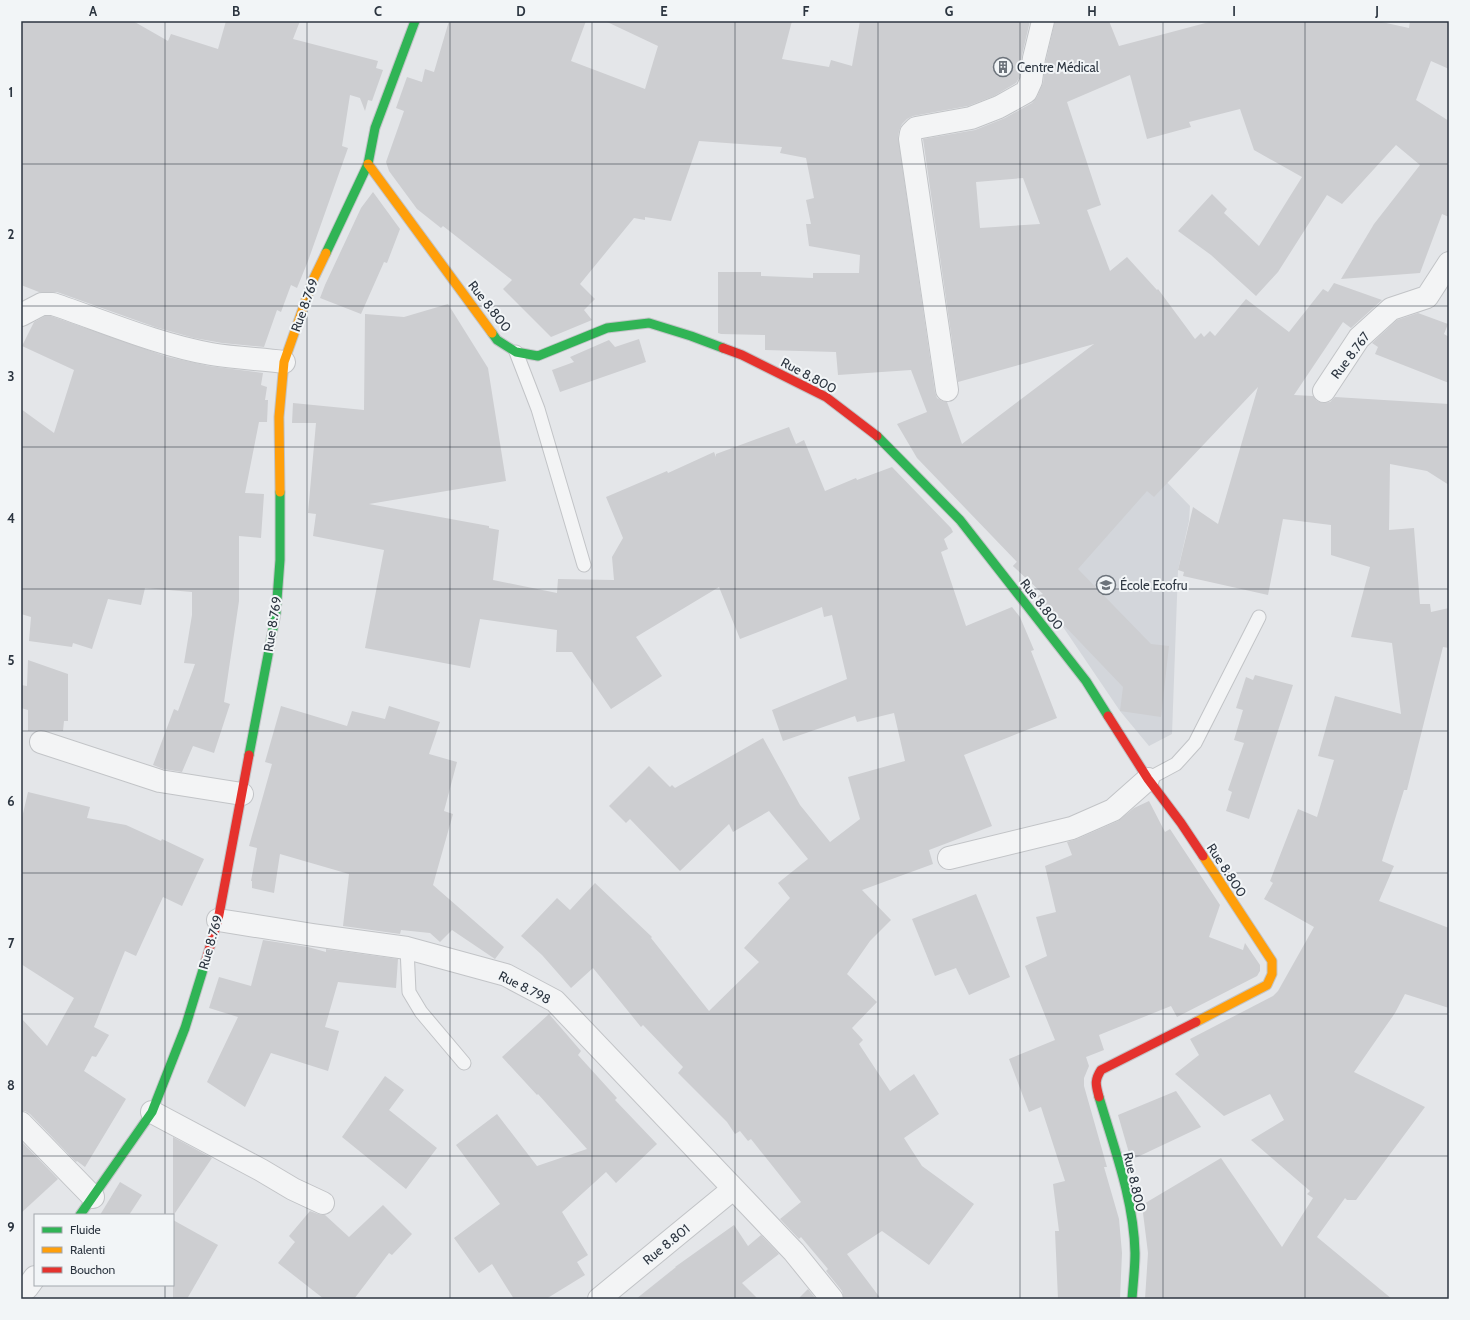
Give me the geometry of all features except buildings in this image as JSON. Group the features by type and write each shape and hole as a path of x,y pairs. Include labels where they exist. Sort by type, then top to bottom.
{"street":[{"name":"Rue 8.769","path":"81,1214 152,1112 185,1028 218,920 276,612 280,560 279,417 284,362 313,280 368,164 375,128 415,21"},
{"path":"947,390 910,139 916,128 971,118 999,107 1026,92 1031,81 1042,21"},
{"name":"Rue 8.800","path":"368,164 497,340 516,352 538,356 607,328 649,323 691,336 742,355 826,397 882,439 960,520 1086,681 1148,779 1181,823 1272,961 1272,974 1267,985 1101,1070 1096,1078 1096,1086 1130,1214 1135,1253 1132,1299"},
{"name":"Rue 8.767","path":"1324,391 1359,338 1391,309 1427,297 1449,263"},
{"path":"21,315 42,304 53,304 176,346 211,354 284,362"},
{"path":"41,742 160,781 242,794"},
{"path":"949,858 1072,828 1113,810 1148,779"},
{"name":"Rue 8.798","path":"218,920 407,948 506,974 555,1001 794,1252 832,1299"},
{"path":"152,1112 323,1204"},
{"path":"21,1123 93,1197"},
{"name":"Rue 8.801","path":"599,1299 733,1189"}],"lane":[{"path":"516,352 538,409 584,565"},
{"path":"1148,779 1176,764 1195,743 1259,617"},
{"path":"407,948 409,992 421,1012 464,1063"}],"shaded area":[{"name":"École Ecofru","path":"1125,443 1161,476 1190,506 1189,521 1178,570 1172,734 1149,746 1120,711 1059,621 1050,600 1013,566"}],"traffic: fast":[{"path":"326,253 368,164 375,128 415,21"},
{"path":"492,333 497,340 516,352 538,356 607,328 649,323 723,348"},
{"path":"877,436 960,520 1086,681 1108,716"},
{"path":"249,755 276,613 280,560 280,492"},
{"path":"81,1214 152,1112 185,1028 206,960"},
{"path":"1099,1097 1117,1155 1131,1213 1135,1253 1132,1299"}],"traffic: slow":[{"path":"368,164 492,333"},
{"path":"280,492 279,417 284,362 313,280 326,253"},
{"path":"1196,1022 1267,985 1272,974 1272,961 1203,856"}],"traffic: jam":[{"path":"723,348 742,355 826,397 877,436"},
{"path":"1108,716 1148,779 1181,823 1203,856"},
{"path":"206,960 218,920 249,755"},
{"path":"1099,1097 1096,1083 1097,1077 1101,1070 1196,1022"}],"place":[{"name":"Centre Médical","path":"1003,67"},
{"name":"École Ecofru","path":"1106,585"}]}
